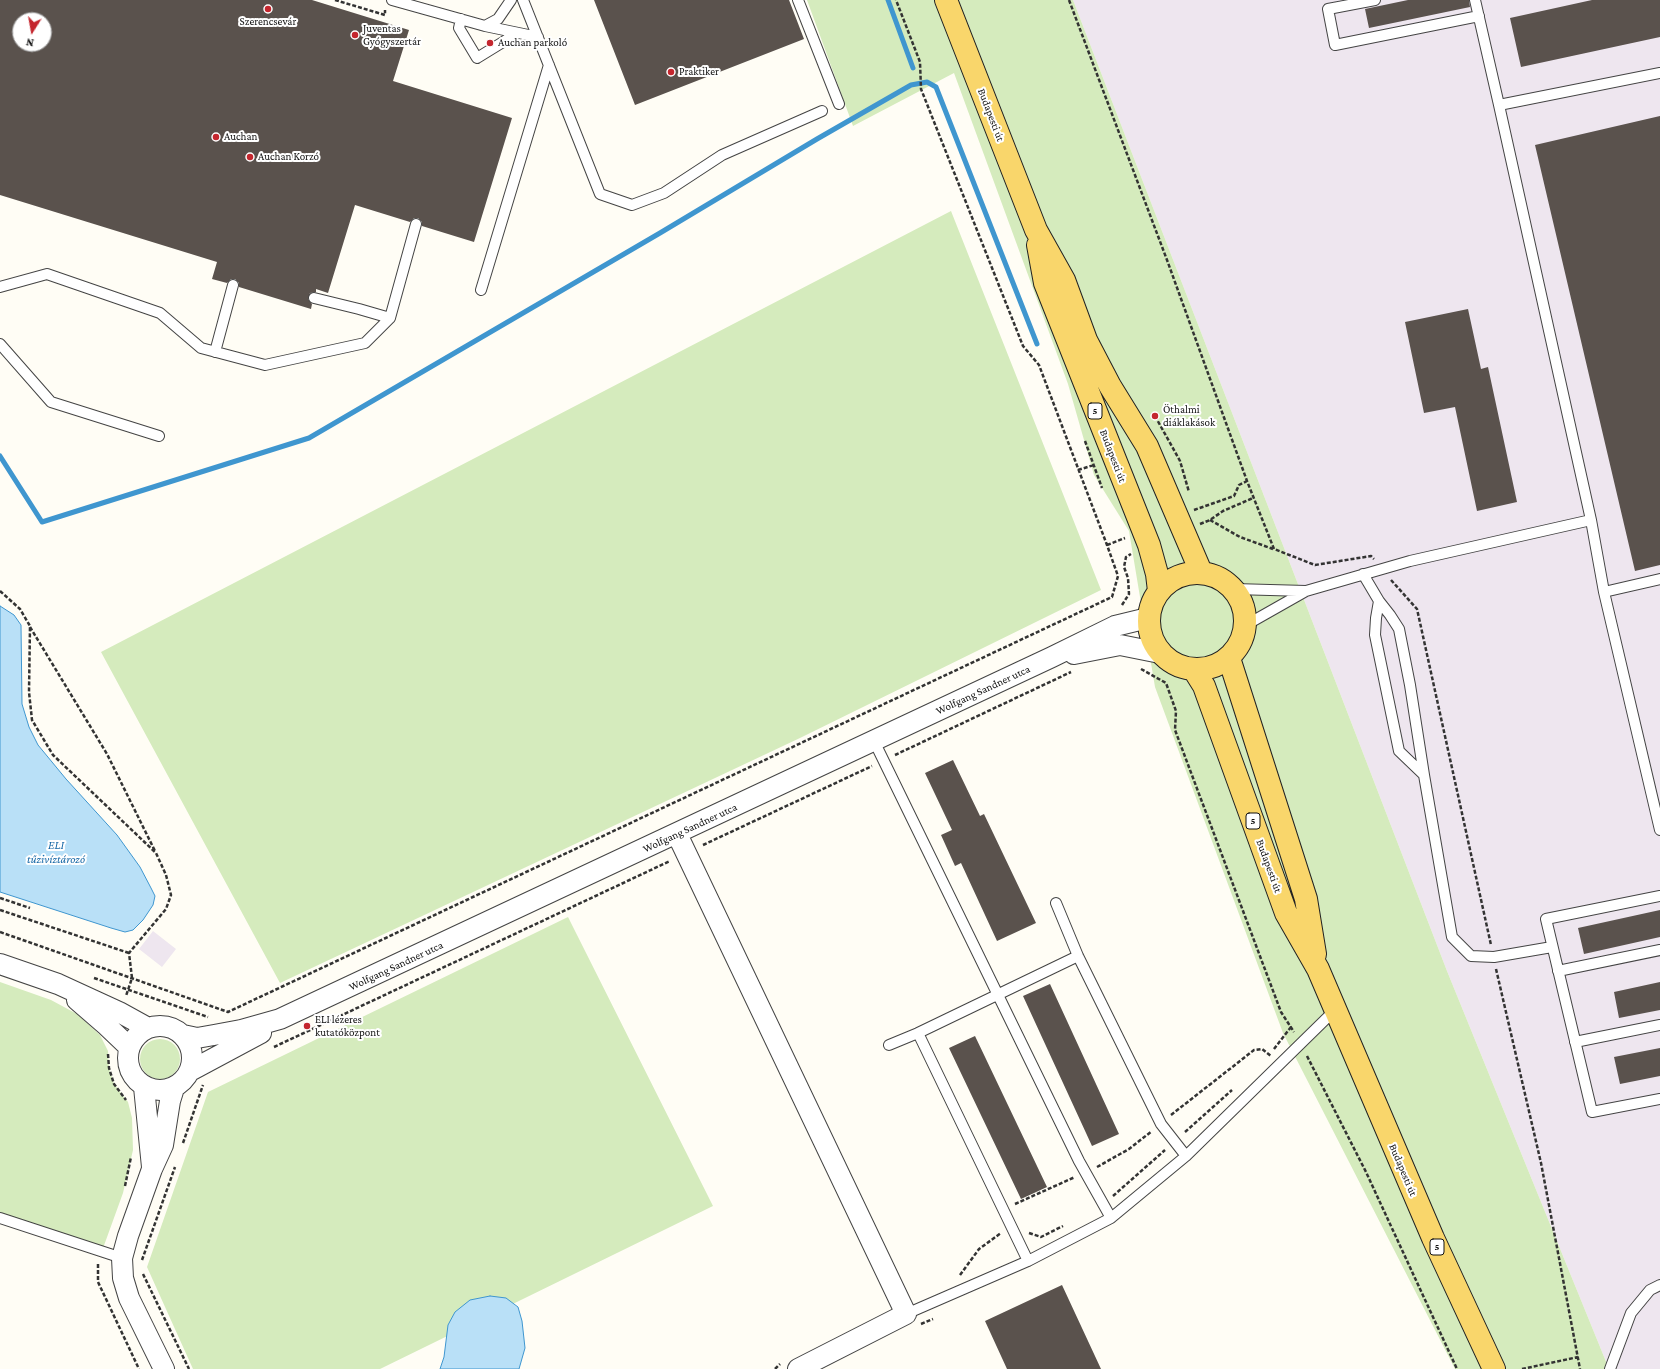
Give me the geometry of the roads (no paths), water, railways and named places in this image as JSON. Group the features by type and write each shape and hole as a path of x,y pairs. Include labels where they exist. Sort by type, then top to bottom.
{"main road":[{"name":"Budapesti út","path":"946,0 1036,230 1064,280 1086,340 1110,386 1147,446 1187,522 1200,572"},
{"name":"Budapesti út","path":"1036,230 1045,283 1149,545 1157,574 1159,591"},
{"path":"1200,572 1219,578 1234,589 1244,606 1246,624 1241,643 1230,658 1213,668 1194,670 1175,665 1160,653 1151,637 1148,618 1152,603 1159,591 1178,576 1200,572"},
{"name":"Budapesti út","path":"1230,658 1306,899 1318,969"},
{"name":"Budapesti út","path":"1194,670 1204,686 1286,913 1318,969 1433,1238 1494,1369"}],"street":[{"name":"Wolfgang Sandner utca","path":"280,1019 327,999 1052,658 1115,626 1148,618"},
{"name":"Wolfgang Sandner utca","path":"1052,658 1120,646 1160,653"},
{"path":"677,834 906,1314 798,1369"},
{"path":"0,964 58,984 120,1012 148,1028"},
{"path":"58,984 129,1047"},
{"path":"183,1035 197,1038 214,1036 280,1019"},
{"path":"198,1075 189,1043 183,1035 167,1026 148,1028 133,1039 129,1047 127,1058 129,1070 135,1080 144,1087 164,1091 174,1088 184,1081 198,1075 219,1054 259,1034 280,1019"},
{"path":"144,1087 152,1169"},
{"path":"164,1369 129,1298 123,1278 122,1258 128,1236 152,1169 163,1145 170,1101 174,1088"}],"lane":[{"path":"485,26 498,19 511,0"},
{"path":"523,0 600,194 632,205 664,193 722,155 822,111"},
{"path":"798,0 839,104"},
{"path":"1375,0 1328,9 1335,45 1479,16"},
{"path":"1475,0 1591,520 1604,592 1660,830"},
{"path":"389,4 424,4 461,19 485,26 516,34 538,37"},
{"path":"461,19 459,28 477,58 516,34"},
{"path":"481,290 549,65"},
{"path":"1499,105 1660,73"},
{"path":"0,287 47,274 160,313 201,348 265,366 365,343 390,318 416,224"},
{"path":"215,352 233,285"},
{"path":"314,298 390,318"},
{"path":"0,344 51,402 159,436"},
{"path":"1246,624 1306,591 1381,568 1591,520"},
{"path":"1363,574 1379,601 1390,614 1399,629 1410,685 1452,937 1471,956 1494,957 1552,947"},
{"path":"1604,592 1660,579"},
{"path":"1234,589 1306,591"},
{"path":"1379,601 1375,635 1399,751 1424,775"},
{"path":"874,741 999,994 1085,1173 1111,1218"},
{"path":"1660,896 1546,919 1592,1112 1660,1099"},
{"path":"1056,903 1078,956 1161,1124 1186,1156"},
{"path":"1558,971 1660,950"},
{"path":"889,1045 918,1033 1078,956"},
{"path":"906,1314 1028,1261 1111,1218 1186,1156 1335,1010"},
{"path":"1575,1042 1660,1026"},
{"path":"918,1033 1010,1227 1028,1261"},
{"path":"0,1218 122,1258"},
{"path":"1610,1369 1631,1313 1650,1290 1660,1285"}],"water":[{"name":"ELI tűzivíztározó","path":"0,606 14,615 21,625 22,704 29,727 38,745 66,779 117,835 140,867 155,896 153,905 143,920 133,930 125,932 111,928 0,892"},
{"path":"490,1296 506,1298 518,1307 522,1321 525,1348 519,1369 440,1369 444,1357 448,1325 455,1312 470,1300"}],"waterway":[{"path":"888,0 913,68"},
{"path":"0,456 42,522 309,438 660,233 817,139 911,85 927,82 936,87 1037,344"}],"place":[{"name":"Szerencsevár","path":"268,9"},
{"name":"Juventas Gyógyszertár","path":"355,35"},
{"name":"Auchan parkoló","path":"490,43"},
{"name":"Praktiker","path":"671,72"},
{"name":"Auchan","path":"216,137"},
{"name":"Auchan Korzó","path":"250,157"},
{"name":"Öthalmi diáklakások","path":"1155,416"},
{"name":"ELI lézeres kutatóközpont","path":"307,1026"}]}
